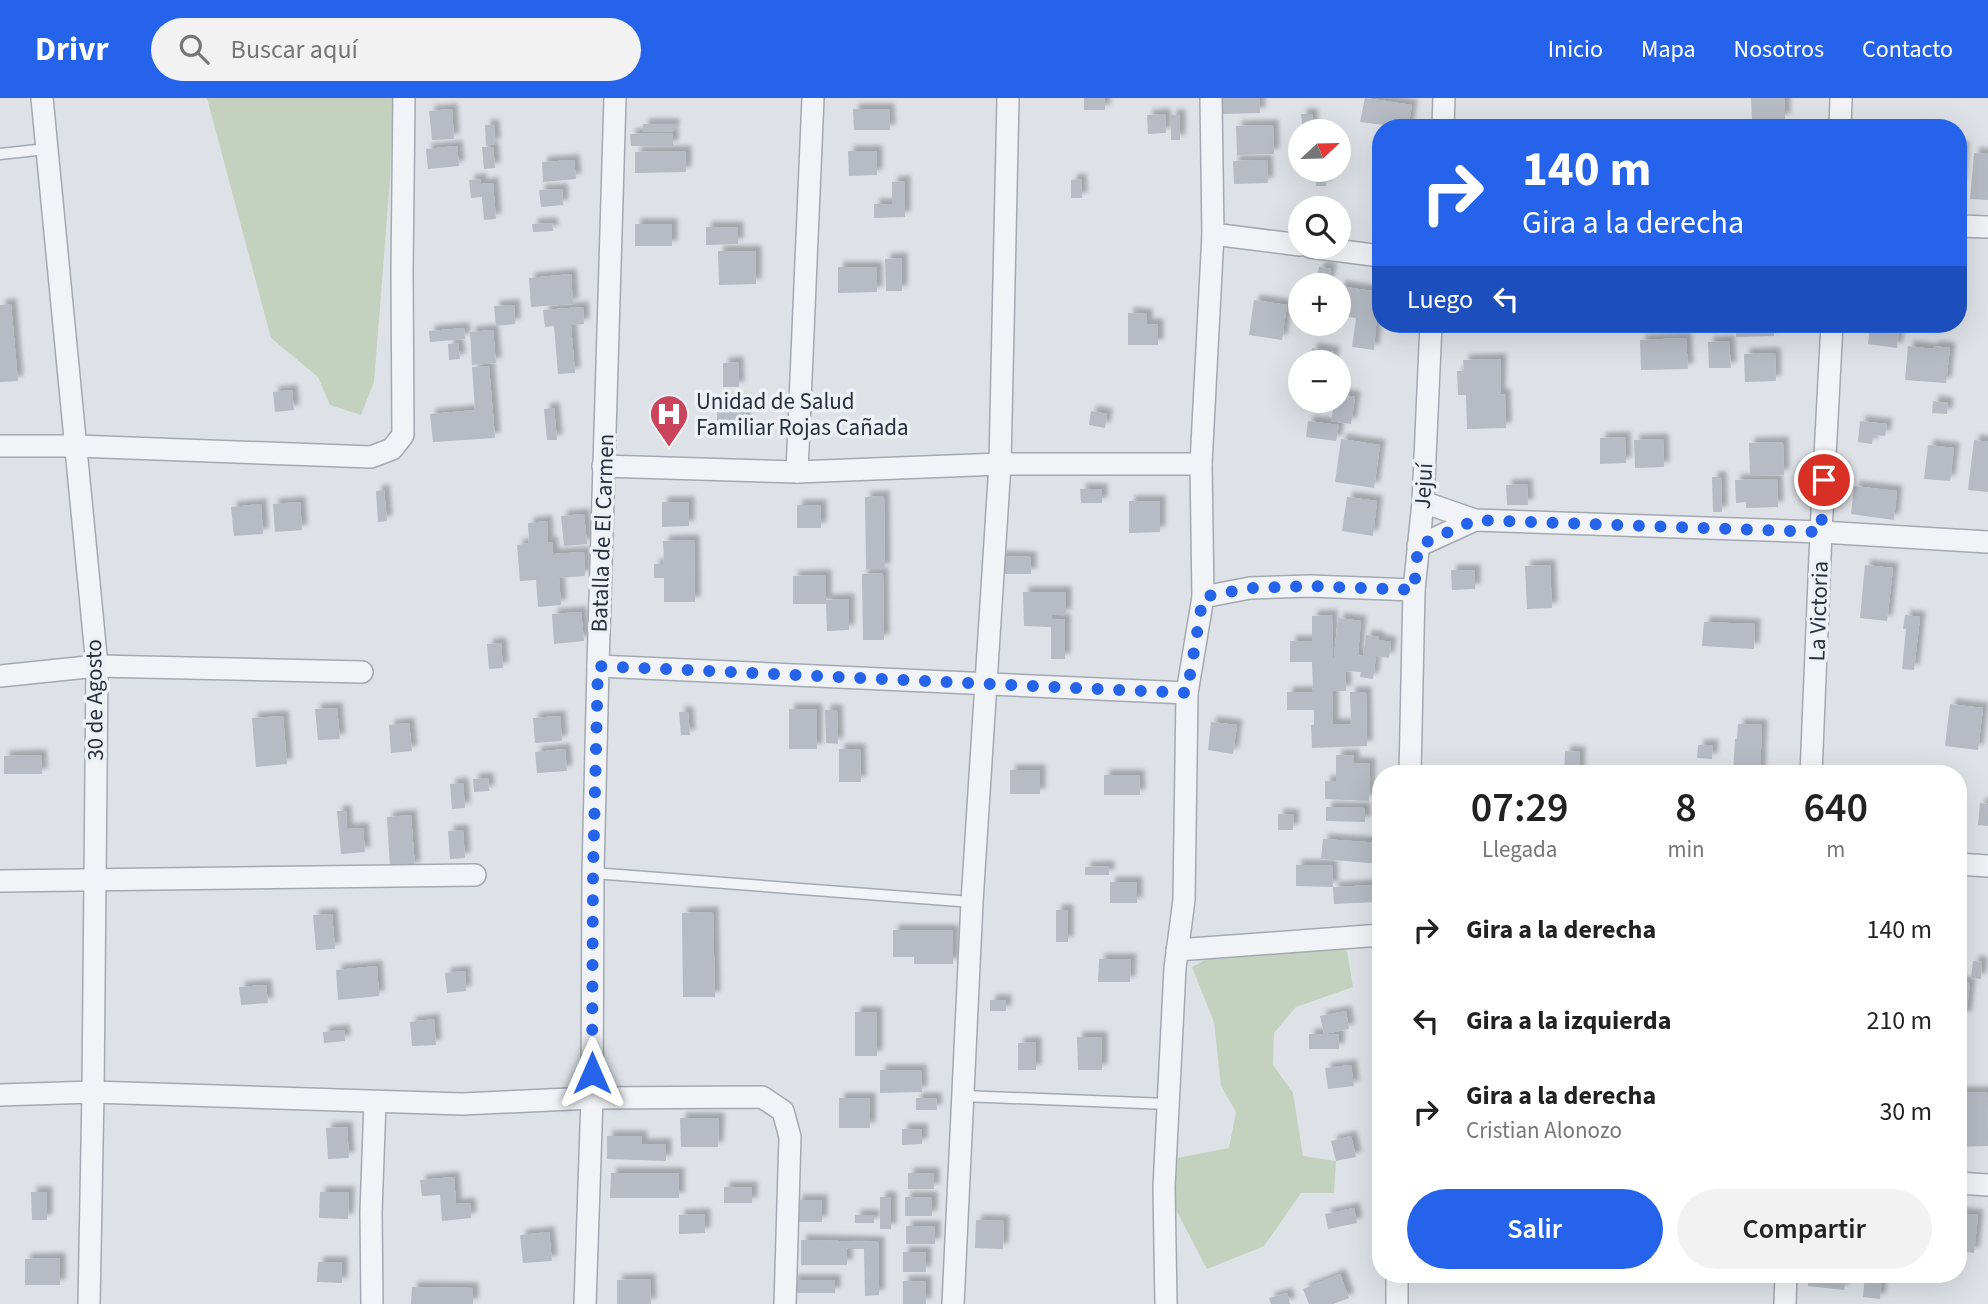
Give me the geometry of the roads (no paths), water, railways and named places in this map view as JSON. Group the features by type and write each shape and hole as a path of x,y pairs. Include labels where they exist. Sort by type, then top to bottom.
{"street":[{"name":"30 de Agosto","path":"42,98 97,666 89,1304"},
{"path":"0,446 77,446 371,457 392,450 402,435 404,98"},
{"name":"Batalla de El Carmen","path":"585,1304 592,1098 593,873 598,666 615,98"},
{"path":"796,472 813,98"},
{"path":"953,1304 972,902 1000,464 1008,98"},
{"path":"1166,1304 1164,1186 1177,950 1184,900 1187,693 1203,597 1201,464 1213,234 1211,98"},
{"path":"1443,119 1444,98"},
{"path":"1840,119 1841,98"},
{"path":"1967,226 1988,227"},
{"path":"1213,234 1288,243"},
{"path":"1351,252 1372,255"},
{"name":"Jejuí","path":"1410,765 1414,590 1423,502 1431,333"},
{"name":"La Victoria","path":"1811,765 1832,333"},
{"path":"603,466 796,472 1000,464 1201,464"},
{"path":"1423,502 1475,520 1821,532 1988,542"},
{"path":"1418,546 1475,520"},
{"path":"1203,597 1250,588 1310,586 1414,590"},
{"path":"0,676 97,666 362,672"},
{"path":"598,666 1187,693"},
{"path":"1967,865 1988,866"},
{"path":"0,881 475,875"},
{"path":"1177,950 1372,936"},
{"path":"0,1095 93,1092 462,1104 592,1098 762,1097 783,1111 790,1137 785,1304"},
{"path":"372,1304 371,1212 375,1102"},
{"path":"1967,1184 1988,1185"},
{"path":"1397,1283 1397,1304"},
{"path":"1784,1304 1785,1283"}],"lane":[{"path":"0,154 46,149"},
{"path":"593,873 972,902"},
{"path":"963,1096 1168,1104"}],"place":[{"name":"Unidad de Salud Familiar Rojas Cañada","path":"669,448"}]}
